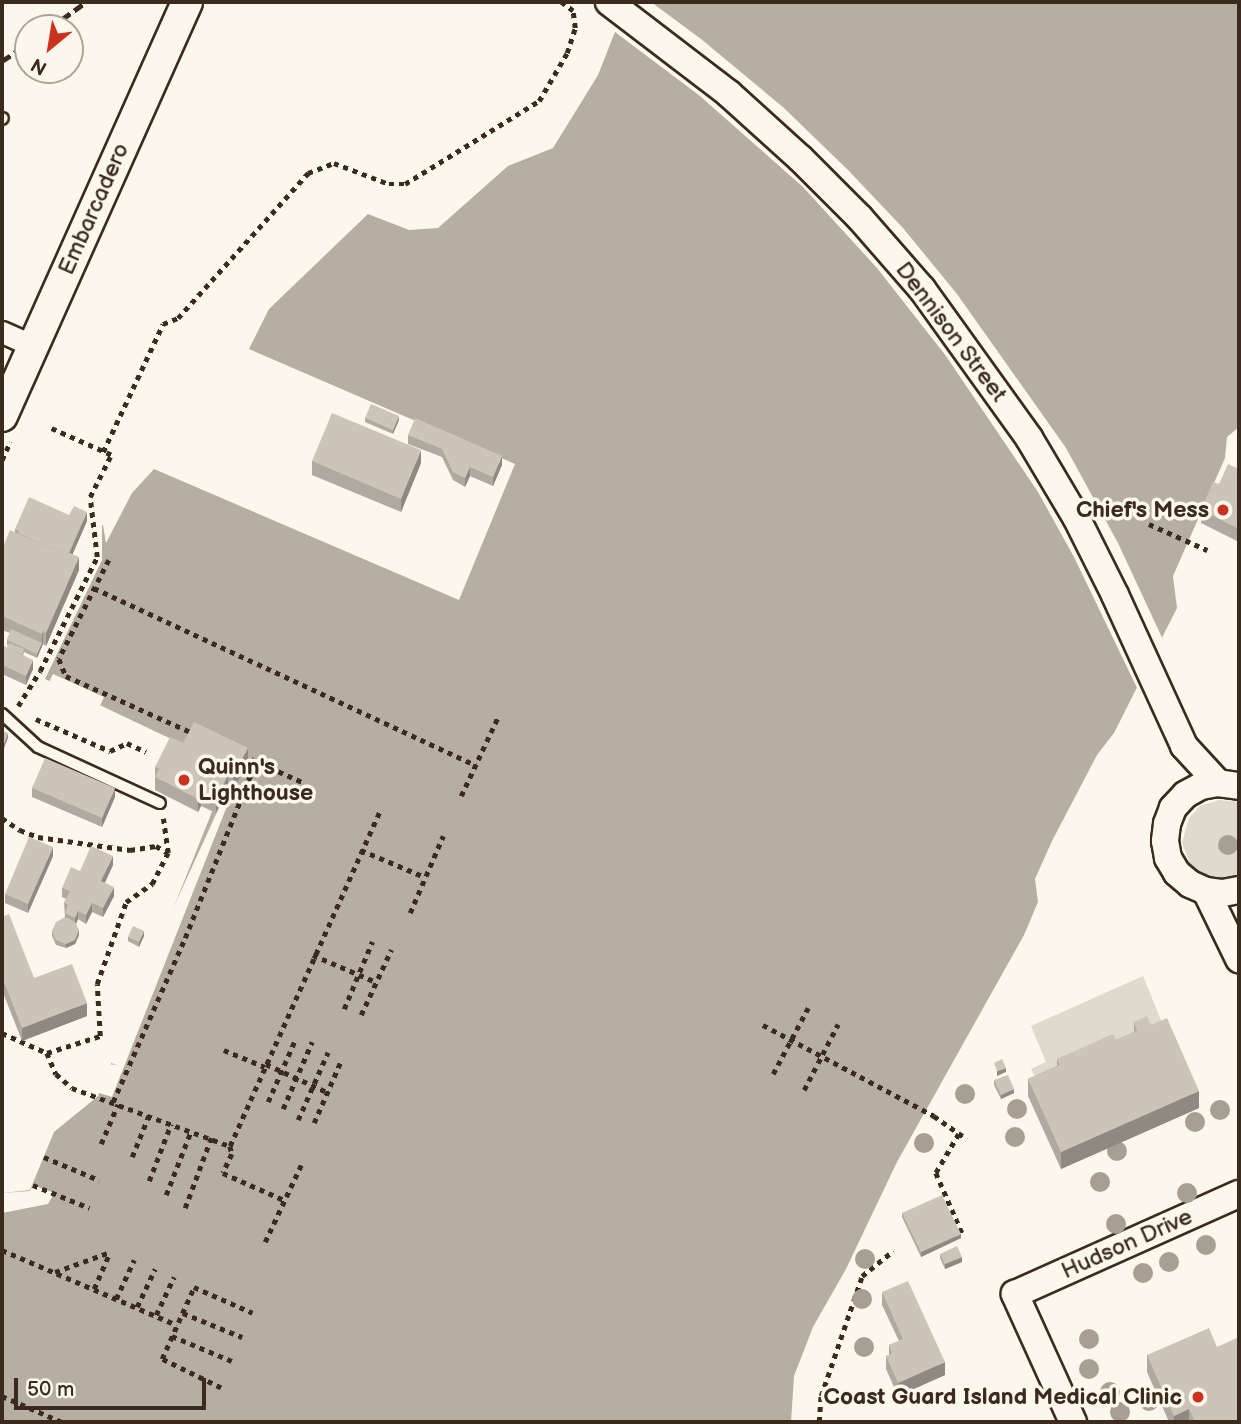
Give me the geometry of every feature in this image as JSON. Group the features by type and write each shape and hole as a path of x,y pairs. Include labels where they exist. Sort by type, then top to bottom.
{"main road":[{"name":"Embarcadero","path":"2,416 187,2"}],"street":[{"name":"Dennison Street","path":"609,2 728,93 800,158 860,218 922,289 1029,438 1076,517 1184,746 1230,783"},
{"path":"2,332 33,346"},
{"path":"1184,746 1166,832 1168,858 1177,873 1190,884 1223,891"},
{"path":"1173,808 1185,795 1201,786 1230,783"},
{"path":"1223,891 1239,926"},
{"path":"1223,891 1239,959"},
{"name":"Hudson Drive","path":"1073,1422 1016,1294 1239,1194"}],"lane":[{"path":"5,718 38,747 160,803"}],"path":[{"path":"103,452 163,324 178,318 309,173 334,163 389,184 405,184 539,101 567,53 575,28 573,11 561,2"},
{"path":"5,718 40,671 97,557 90,497 111,456 48,426"},
{"path":"1149,524 1207,550"},
{"path":"109,559 59,659 65,676 205,738"},
{"path":"94,588 475,765"},
{"path":"461,796 499,715"},
{"path":"5,718 36,719 110,751 127,743 146,752"},
{"path":"230,749 302,782"},
{"path":"101,1144 256,761"},
{"path":"2,1033 47,1053 100,1036 97,984 126,902 152,884 167,853 160,803"},
{"path":"284,1200 223,1173 232,1154 230,1146 380,810"},
{"path":"2,818 20,830 38,837 130,850 156,846 167,853"},
{"path":"410,913 443,836"},
{"path":"361,850 425,878"},
{"path":"344,1009 372,942"},
{"path":"361,1015 391,950"},
{"path":"313,955 376,982"},
{"path":"773,1074 808,1008"},
{"path":"804,1090 838,1024"},
{"path":"763,1025 934,1116 967,1139"},
{"path":"268,1102 296,1038"},
{"path":"283,1109 312,1042"},
{"path":"224,1050 327,1092"},
{"path":"298,1120 328,1052"},
{"path":"47,1053 56,1074 72,1088 230,1146"},
{"path":"314,1123 341,1061"},
{"path":"132,1157 149,1115"},
{"path":"149,1181 171,1124"},
{"path":"166,1195 191,1131"},
{"path":"959,1134 936,1173 963,1235"},
{"path":"185,1208 211,1139"},
{"path":"44,1157 99,1180"},
{"path":"265,1242 300,1166"},
{"path":"33,1185 90,1208"},
{"path":"2,1250 177,1325"},
{"path":"819,1422 821,1396 862,1276 893,1251"},
{"path":"55,1272 110,1252 94,1289"},
{"path":"116,1299 134,1260"},
{"path":"137,1307 155,1269"},
{"path":"156,1315 174,1277"},
{"path":"221,1388 162,1359 194,1287 253,1313"},
{"path":"183,1313 242,1338"},
{"path":"172,1336 232,1361"},
{"path":"2,1396 62,1422"}],"shaded area":[{"path":"600,2 1239,2 1239,427 1227,437 1225,458 1173,576 1177,608 1114,733 1097,755 1052,841 1035,879 1038,902 1024,935 897,1162 846,1269 813,1327 794,1376 791,1422 2,1422 2,1193 30,1190 54,1132 98,1096 230,767 45,679 102,560 102,526 254,293 363,197 425,214 551,127 601,11"},
{"path":"1219,800 1239,802 1239,880 1230,883 1203,877 1190,864 1182,843 1189,818 1200,806"},
{"path":"1143,976 1167,1035 1042,1090 1031,1069 1046,1062 1031,1026"}],"pier":[{"path":"597,2 651,2 701,39 784,108 849,171 903,228 957,294 1066,448 1118,543 1165,644 1139,692 1074,557 1038,492 946,356 877,268 803,187 700,96 615,32 598,75 553,148 508,166 438,228 409,230 368,214 269,309 249,349 515,464 459,600 154,469 132,493 106,543 102,519 220,338 223,339 252,291 361,194 424,211 484,160 549,125 597,10"},
{"path":"53,674 104,697 99,708 48,684"},
{"path":"228,788 233,791 112,1097 96,1092 107,1064 117,1065 111,1063 165,926"},
{"path":"33,1185 54,1193 48,1204 2,1213 2,1193 30,1191"}],"building":[{"path":"371,404 399,416 393,430 365,418"},
{"path":"332,413 421,450 401,499 312,461"},
{"path":"415,418 502,456 493,477 470,467 465,478 453,472 442,449 408,435"},
{"name":"Chief's Mess","path":"1228,464 1239,469 1239,529 1201,510 1213,482 1219,484"},
{"path":"29,497 69,515 74,506 87,512 69,553 63,550 61,553 18,533 15,529"},
{"path":"10,530 61,553 63,550 79,557 46,633 43,631 42,634 2,616 2,549"},
{"path":"11,629 42,643 37,654 7,640"},
{"path":"9,643 24,649 22,654 7,648"},
{"path":"2,645 33,660 26,676 2,665"},
{"path":"194,722 248,748 233,778 228,775 216,800 201,793 198,799 155,777 159,769 155,767 170,737 183,743"},
{"path":"2,731 8,733 2,749"},
{"path":"45,758 115,788 102,818 32,788"},
{"path":"29,837 53,847 28,904 5,894"},
{"path":"91,846 113,856 101,881 114,887 103,908 92,903 86,915 78,911 75,918 65,913 68,905 64,903 70,891 62,888 71,867 80,871"},
{"path":"9,914 34,978 72,964 87,1003 22,1028 2,977 2,917"},
{"path":"65,917 75,922 79,930 75,940 66,944 56,940 52,931 56,922"},
{"path":"133,926 144,931 139,942 128,937"},
{"path":"1147,1016 1151,1025 1167,1018 1199,1091 1061,1152 1028,1079 1060,1065 1057,1059 1113,1034 1116,1040 1137,1031 1134,1022"},
{"path":"1002,1059 1006,1068 997,1071 994,1063"},
{"path":"1008,1075 1014,1089 1001,1095 994,1080"},
{"path":"942,1195 961,1234 921,1252 902,1213"},
{"path":"957,1246 962,1257 945,1264 940,1254"},
{"path":"908,1281 945,1362 898,1383 886,1356 892,1353 889,1345 903,1339 882,1292"},
{"name":"Coast Guard Island Medical Clinic","path":"1209,1328 1217,1347 1239,1337 1239,1422 1195,1422 1189,1409 1174,1416 1147,1355"}],"railway":[{"path":"69,14 86,2"},
{"path":"2,61 14,53"}],"place":[{"name":"Chief's Mess","path":"1223,510"},
{"name":"Quinn's Lighthouse","path":"184,780"},
{"name":"Coast Guard Island Medical Clinic","path":"1198,1397"}]}
